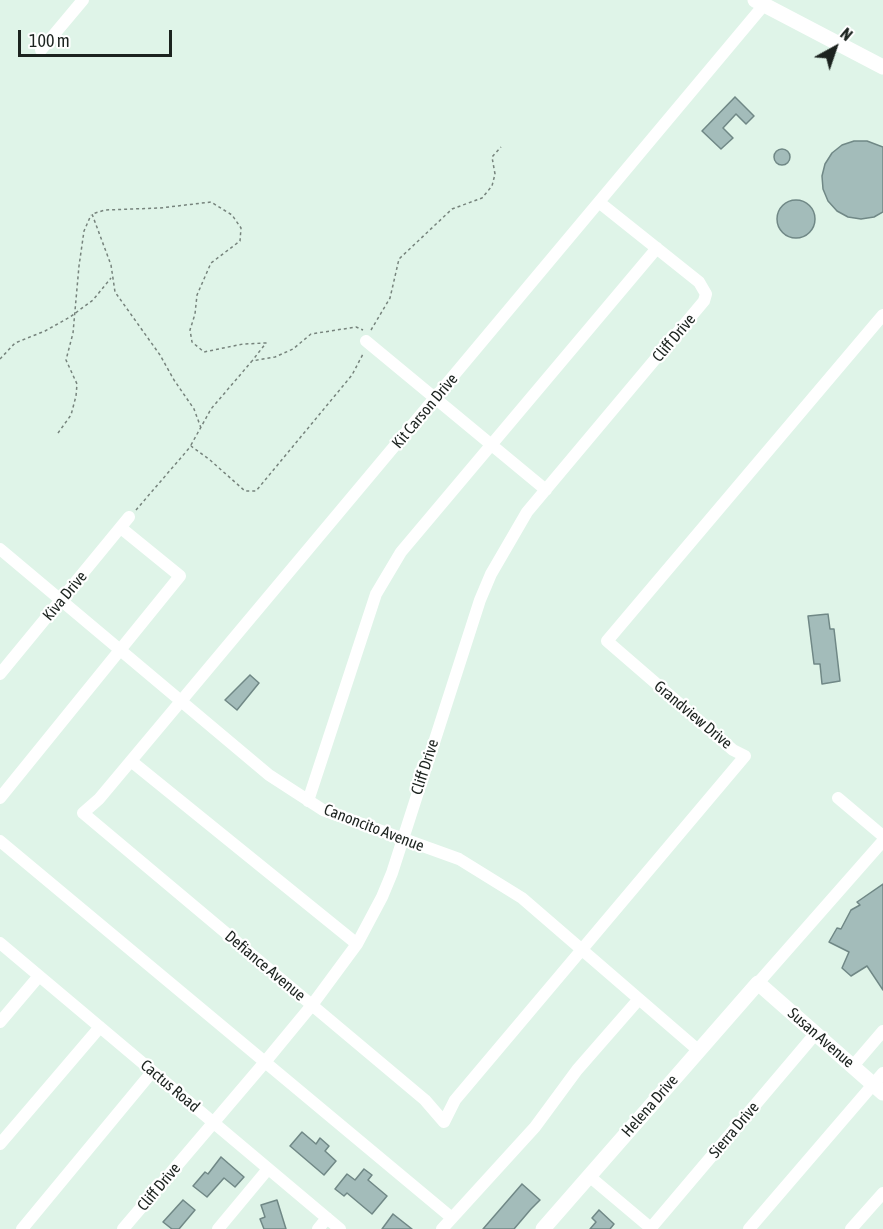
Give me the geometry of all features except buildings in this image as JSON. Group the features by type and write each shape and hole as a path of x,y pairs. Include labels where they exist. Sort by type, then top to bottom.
{"main road":[{"path":"759,3 883,67"},
{"name":"Susan Avenue","path":"758,983 852,1066 880,1083"},
{"name":"Helena Drive","path":"543,1229 758,983"}],"street":[{"path":"40,50 82,0"},
{"name":"Kit Carson Drive","path":"83,813 99,799 600,203 759,3"},
{"path":"308,801 376,594 401,552 657,249 600,203"},
{"name":"Cliff Drive","path":"123,1229 312,1005 357,944 382,897 480,600 510,540 527,512 704,301 706,294 699,282 657,249"},
{"name":"Grandview Drive","path":"444,1122 455,1100 745,756 733,750 607,641 883,315"},
{"path":"366,341 546,490"},
{"name":"Kiva Drive","path":"0,674 129,517"},
{"path":"0,798 180,576 121,528"},
{"name":"Canoncito Avenue","path":"2,554 62,600 269,775 323,810 459,859 522,898 698,1050"},
{"path":"131,761 357,944"},
{"path":"758,983 883,838 838,798"},
{"name":"Defiance Avenue","path":"83,813 425,1100 444,1122"},
{"path":"0,841 452,1218"},
{"name":"Cactus Road","path":"0,943 340,1229"},
{"path":"0,1023 39,976"},
{"path":"442,1229 535,1127 577,1070 639,999"},
{"path":"0,1144 100,1027"},
{"path":"852,1066 883,1031"},
{"name":"Sierra Drive","path":"651,1228 816,1033"},
{"path":"22,1229 152,1072"},
{"path":"749,1229 880,1083"},
{"path":"218,1229 268,1169"},
{"path":"589,1176 651,1228"},
{"path":"851,1229 883,1193"},
{"path":"318,1229 327,1218"}],"path":[{"path":"252,361 275,357 293,349 311,334 356,327 369,333 390,298 399,259 452,209 482,198 492,186 495,174 492,157 501,147"},
{"path":"58,433 71,415 76,396 76,384 66,360 73,333 84,231 92,214 105,210 160,208 211,202 232,215 241,228 240,242 211,262 197,295 190,330 192,342 204,352 243,344 266,343 211,409 191,446 129,517"},
{"path":"92,214 111,265 115,292 160,355 194,409 201,428"},
{"path":"0,360 15,343 45,331 74,314 93,300 112,278"},
{"path":"191,446 245,491 256,491 352,375 365,351 366,341"}]}
